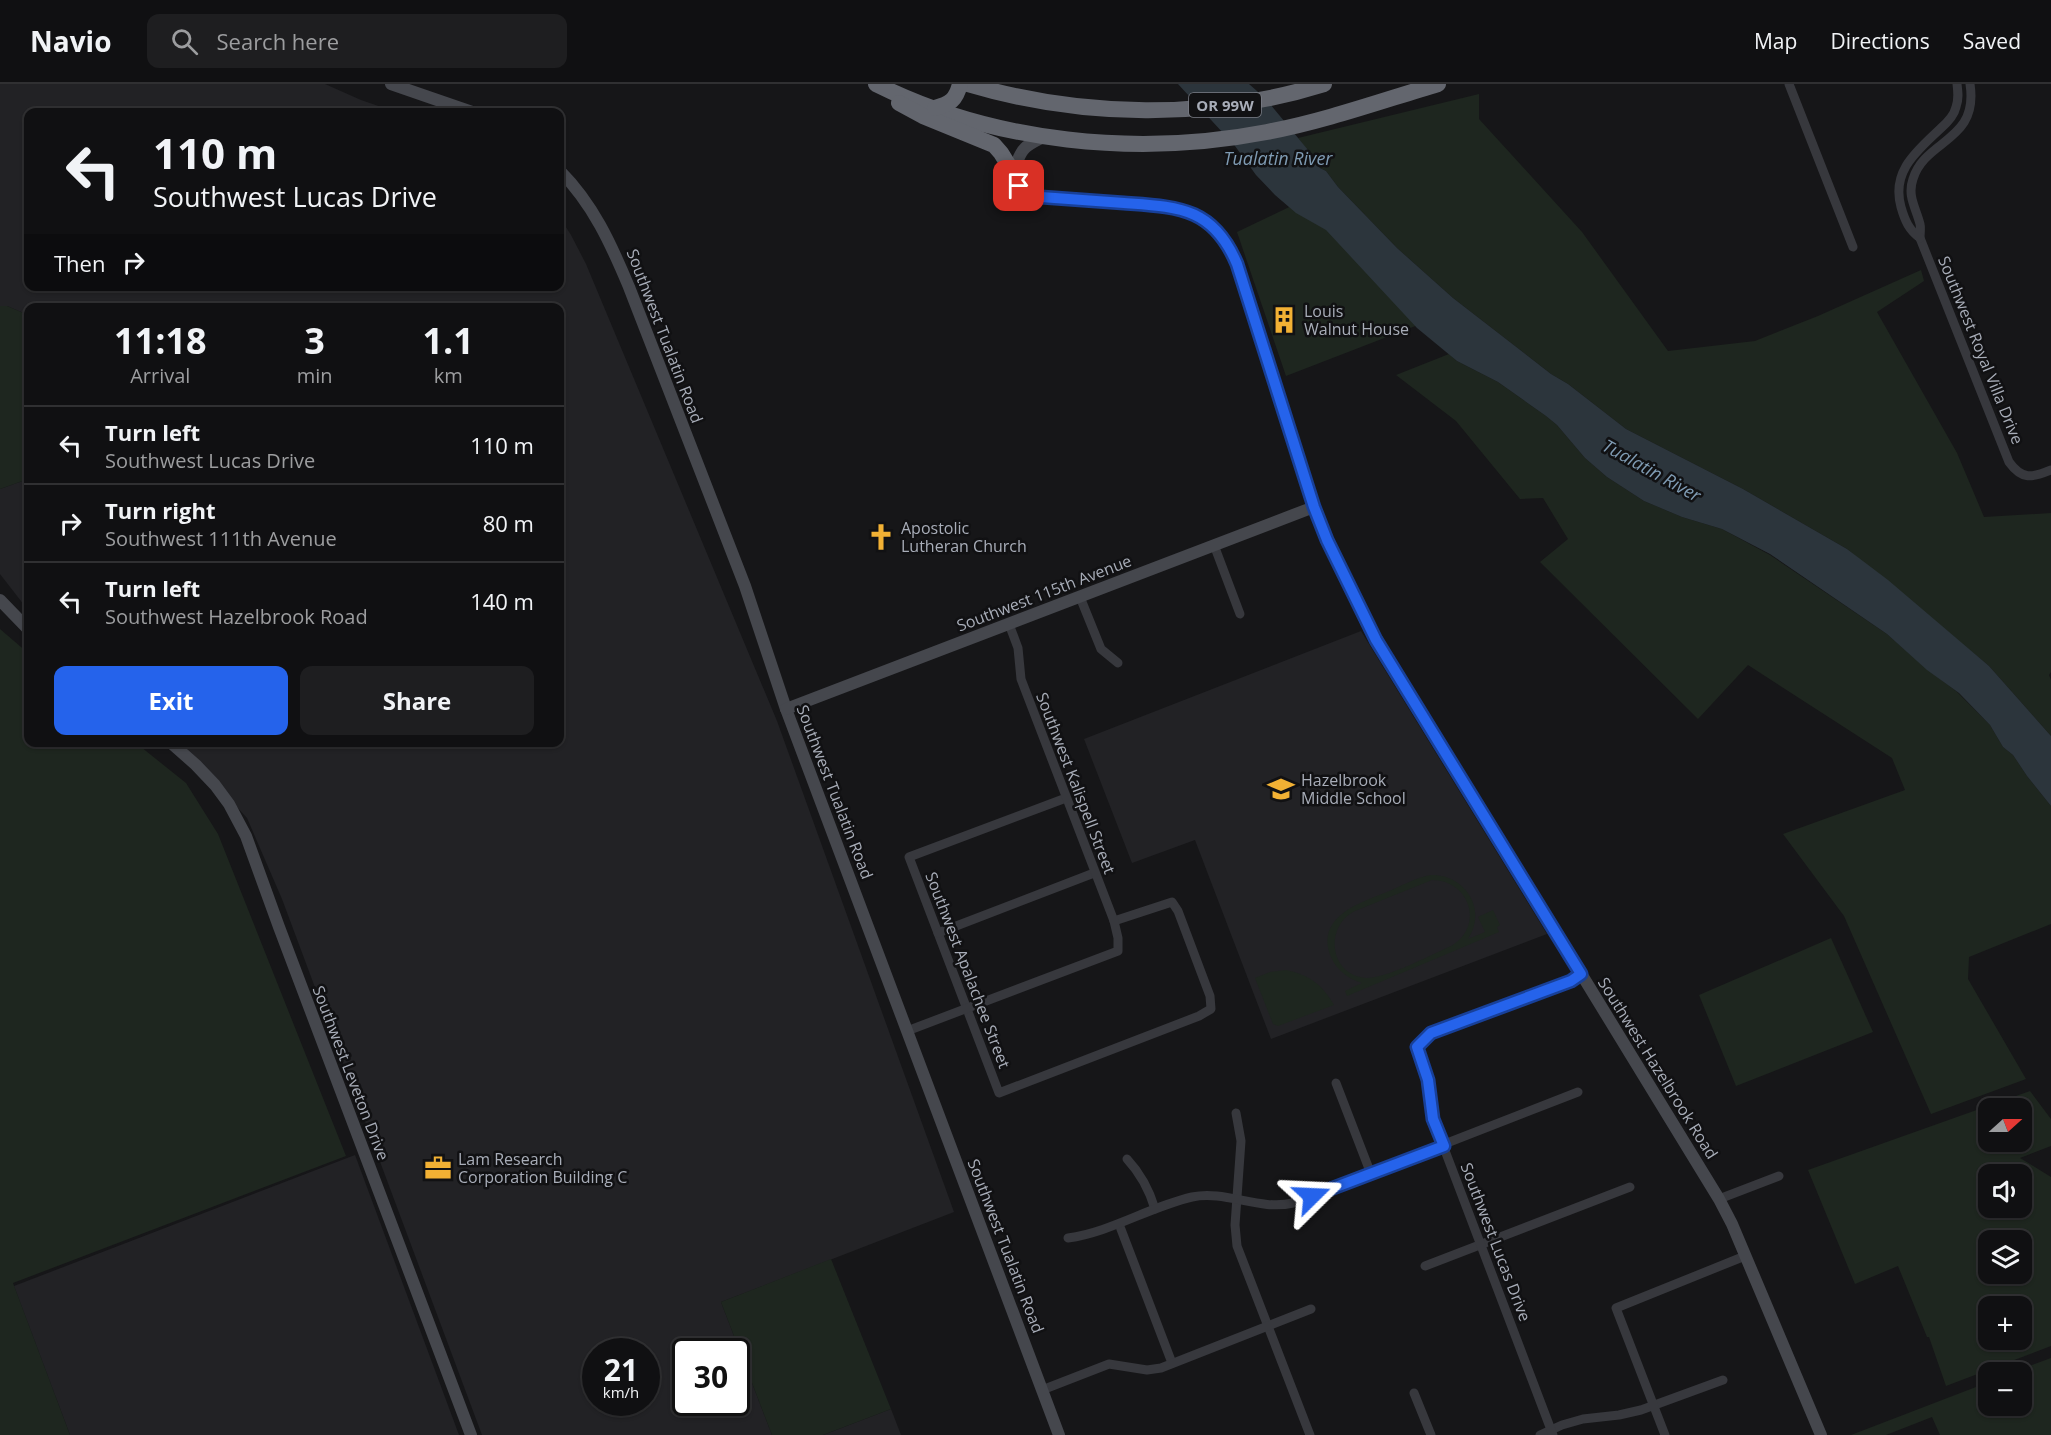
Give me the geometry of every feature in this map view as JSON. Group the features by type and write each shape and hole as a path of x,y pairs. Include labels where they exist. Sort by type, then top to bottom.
{"highway":[{"path":"934,108 952,101 956,97 960,84"},
{"name":"OR 99W","path":"968,84 1029,100 1125,110 1167,110 1216,106 1268,98 1324,84"},
{"name":"OR 99W","path":"878,85 934,108 978,122 1046,136 1095,142 1164,143 1251,135 1309,123 1438,84"},
{"path":"878,85 895,102 907,109 994,145 1014,174"}],"street":[{"path":"391,84 460,108"},
{"path":"1789,84 1853,248"},
{"name":"Southwest Royal Villa Drive","path":"1920,238 1910,230 1900,204 1901,173 1913,154 1952,116 1958,95 1957,84"},
{"name":"Southwest Royal Villa Drive","path":"1970,84 1971,103 1963,125 1923,162 1913,178 1911,195 1920,225 1920,238 2009,462 2015,470 2029,476 2051,470"},
{"path":"1014,174 1023,149 1046,136"},
{"name":"Southwest Hazelbrook Road","path":"1014,174 1019,186 1035,196 1175,208 1195,215 1217,230 1227,243 1237,264 1314,507 1327,540 1376,640 1719,1199 1821,1435"},
{"name":"Southwest Tualatin Road","path":"564,176 593,211 613,249 745,586 786,709 1059,1435"},
{"name":"Southwest 115th Avenue","path":"786,709 1314,507"},
{"path":"1214,545 1240,614"},
{"path":"1080,597 1101,649 1118,663"},
{"path":"0,600 24,625"},
{"name":"Southwest Kalispell Street","path":"966,1009 1118,951 1114,921 1021,679 1018,648 1009,624"},
{"name":"Southwest Leveton Drive","path":"176,747 215,785 229,804 246,836 471,1435"},
{"name":"Southwest Apalachee Street","path":"1066,798 909,857 999,1093 1199,1016 1211,1009 1210,996 1178,911 1172,902 1114,921"},
{"path":"938,933 1094,873"},
{"name":"Southwest Lucas Drive","path":"1552,1433 1433,1119 1428,1080 1417,1047 1431,1033 1571,981 1581,974"},
{"path":"907,1031 966,1009"},
{"path":"1336,1083 1371,1174"},
{"path":"1068,1238 1089,1234 1193,1197 1221,1197 1257,1205 1282,1206 1444,1146 1578,1092"},
{"path":"1236,1113 1241,1141 1235,1225 1237,1246 1310,1435"},
{"path":"1127,1159 1149,1189 1155,1209"},
{"path":"1719,1199 1779,1176"},
{"path":"1425,1266 1630,1187"},
{"path":"1119,1224 1172,1363"},
{"path":"1665,1435 1616,1308 1745,1256"},
{"path":"1042,1390 1109,1364 1148,1370 1172,1363 1311,1309"},
{"path":"1540,1435 1552,1433 1562,1425 1583,1419 1619,1415 1653,1407 1723,1380"},
{"path":"1414,1393 1431,1435"}],"shaded area":[{"path":"0,84 325,84 384,108 24,108 24,291 564,291 564,224 586,264 777,721 954,1212 721,1302 735,1338 672,1338 672,1416 750,1416 750,1378 772,1435 482,1435 282,899 247,818 182,747 564,747 564,303 24,303 24,313 7,306 0,306"},
{"path":"1479,94 1479,119 1582,232 1668,351 1755,341 1921,270 1924,281 1877,312 1957,453 1984,517 2051,513 2051,672 2049,675 2051,680 2051,736 1989,666 1847,549 1743,489 1626,429 1453,298 1397,248 1338,187 1326,171 1320,168 1298,138"},
{"path":"1306,199 1418,325 1286,376 1237,232"},
{"path":"0,306 7,306 24,313 24,480 0,489"},
{"path":"1449,354 1457,361 1498,382 1546,416 1557,425 1585,458 1607,477 1644,501 1682,517 1722,529 1770,555 1887,634 1956,691 1990,725 2003,747 2013,755 2051,806 2051,924 1969,957 1968,979 2026,1079 1931,1114 1844,916 1783,834 1905,790 1892,758 1748,665 1698,719 1540,562 1568,539 1543,498 1520,499 1456,421 1396,375"},
{"path":"24,480 24,605 0,574 0,489"},
{"path":"0,629 24,650 24,747 141,747 186,783 218,834 346,1156 13,1283 70,1435 0,1435"},
{"name":"Hazelbrook Middle School","path":"1361,631 1547,934 1271,1039 1195,840 1132,863 1084,739"},
{"path":"1425,876 1443,876 1454,880 1470,896 1475,917 1474,928 1468,939 1485,932 1478,917 1493,910 1500,925 1497,927 1499,932 1347,996 1345,991 1362,983 1344,974 1331,957 1328,943 1329,932 1334,922 1364,901","holes":["1432,880 1445,882 1464,896 1468,906 1470,917 1468,928 1462,938 1451,946 1421,960 1376,977 1367,978 1354,975 1345,969 1338,960 1335,949 1338,928 1345,918 1355,911"]},
{"path":"1831,938 1873,1032 1736,1086 1699,995"},
{"path":"1286,970 1314,981 1325,991 1334,1005 1278,1026 1273,1024 1255,978 1270,972"},
{"path":"2030,1091 2051,1119 2051,1146 2020,1158 2030,1164 1978,1164 1978,1218 2032,1218 2032,1165 2051,1177 2051,1346 2009,1362 1978,1362 1978,1374 1946,1386 1929,1337 1927,1337 1898,1266 1855,1284 1808,1170 1978,1110 1978,1152 2032,1152 2032,1098 2010,1098"},
{"path":"355,1155 459,1435 70,1435 14,1286"},
{"path":"831,1259 891,1409 823,1435 772,1435 750,1378 750,1338 735,1338 721,1302"},
{"path":"2051,1358 2051,1435 1940,1435 1932,1417 1886,1435 1851,1435 1978,1386 1978,1416 2032,1416 2032,1365"},
{"path":"891,1409 901,1435 823,1435"}],"water":[{"name":"Tualatin River","path":"1178,84 1249,84 1265,98 1320,168 1326,171 1338,187 1397,248 1453,298 1626,429 1743,489 1847,549 1888,580 1989,666 2051,736 2051,806 2013,755 2003,747 1990,725 1959,693 1927,670 1887,634 1770,554 1722,529 1682,517 1644,501 1607,477 1585,458 1557,425 1546,416 1498,382 1457,361 1417,328 1326,230 1296,213 1275,195 1256,175 1235,146"}],"place":[{"name":"Louis Walnut House","path":"1284,320"},
{"name":"Apostolic Lutheran Church","path":"881,537"},
{"name":"Hazelbrook Middle School","path":"1281,789"},
{"name":"Lam Research Corporation Building C","path":"438,1168"}],"route":[{"path":"1019,186 1028,194 1041,197 1175,208 1203,220 1217,230 1227,243 1237,264 1314,507 1366,622 1581,974 1571,981 1431,1033 1417,1047 1428,1080 1433,1119 1444,1146 1312,1196"}]}
